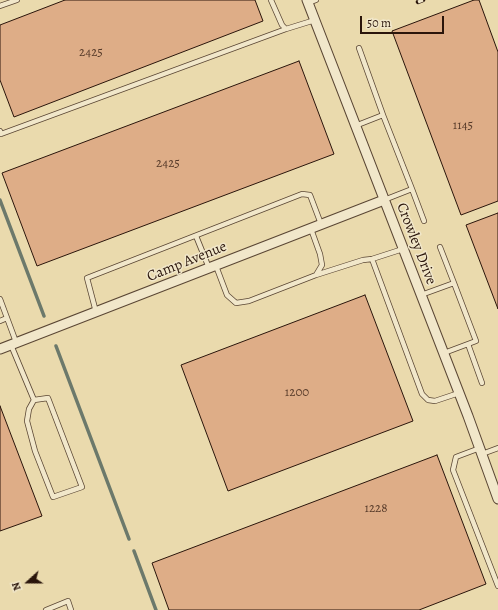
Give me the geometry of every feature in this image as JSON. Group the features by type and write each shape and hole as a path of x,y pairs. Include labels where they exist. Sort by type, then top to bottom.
{"street":[{"name":"Crowley Drive","path":"310,1 315,20 355,126 444,353 498,499"},
{"name":"Camp Avenue","path":"0,349 384,200"}],"lane":[{"path":"0,6 17,0"},
{"path":"271,0 282,25 286,29"},
{"path":"0,131 1,134 286,29 315,20"},
{"path":"359,48 424,221"},
{"path":"355,126 383,115"},
{"path":"384,200 412,189"},
{"path":"96,312 87,278 302,194 310,195 321,224"},
{"path":"311,229 320,254 322,265 316,275"},
{"path":"196,236 228,295 236,303 249,301 316,275 403,249"},
{"path":"440,247 476,341 444,353"},
{"path":"372,259 422,394 428,400 435,401 459,393"},
{"path":"421,295 454,283"},
{"path":"0,299 34,400 29,409 27,421 35,451 53,497 82,487 48,398 34,400"},
{"path":"0,321 7,318"},
{"path":"468,344 482,383"},
{"path":"498,448 456,457 453,470 498,586"},
{"path":"46,610 68,601 72,610"}],"building":[{"path":"65,0 255,0 263,21 14,117 0,80 0,25"},
{"path":"474,0 479,0 498,52 498,201 461,215 392,31"},
{"path":"299,61 334,154 37,266 2,173"},
{"path":"498,213 498,309 466,225"},
{"path":"365,295 413,421 228,491 181,365"},
{"path":"0,406 42,516 0,531"},
{"path":"437,455 486,584 419,610 169,610 152,563"}],"waterway":[{"path":"0,200 44,316"},
{"path":"56,346 129,539"},
{"path":"134,551 156,610"}],"railway":[{"path":"418,2 423,0"}]}
